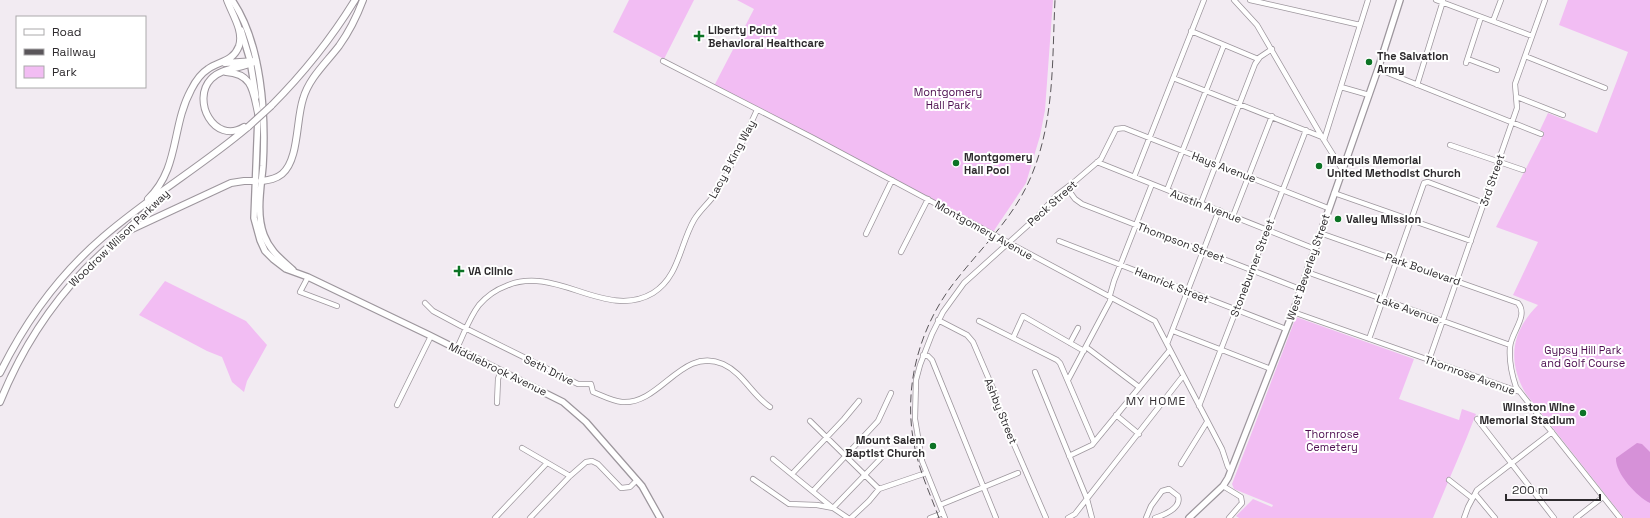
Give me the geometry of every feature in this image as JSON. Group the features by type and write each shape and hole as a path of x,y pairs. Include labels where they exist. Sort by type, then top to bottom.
{"highway":[{"path":"112,230 150,197 162,180 172,156 178,120 186,99 197,80 212,66 231,58 235,53 240,40 239,32 228,0"},
{"path":"252,62 212,77 204,91 205,108 209,118 217,127 229,132 238,130 248,125 271,106 313,60 355,0"},
{"path":"111,243 135,227 237,181 270,180 282,175 290,163 300,108 305,93 315,76 344,38 356,17 363,0"},
{"path":"221,63 252,62"},
{"path":"224,72 241,75 249,81 258,113"},
{"name":"Woodrow Wilson Parkway","path":"0,374 20,336 43,302 72,267 112,230 248,125"},
{"name":"Woodrow Wilson Parkway","path":"0,402 17,362 45,317 85,270 111,243 138,221 180,179"}],"main road":[{"path":"228,0 238,21 252,62"},
{"path":"232,0 244,21 252,62 258,113 259,181"},
{"name":"West Beverley Street","path":"1189,518 1223,486 1231,471 1293,312 1328,208 1378,69 1400,0"},
{"name":"Middlebrook Avenue","path":"252,62 264,109 264,150 256,191 255,224 262,246 278,263 286,269 308,277 457,348 554,397 571,408 590,426 637,480 645,490 660,518"},
{"name":"Middlebrook Avenue","path":"259,181 260,218 268,245 275,254 295,271"}],"street":[{"path":"1134,177 1204,0"},
{"path":"1234,0 1240,2 1257,25 1322,139 1342,169"},
{"path":"1250,0 1360,25"},
{"path":"1322,139 1341,87 1368,0"},
{"path":"1436,0 1443,1 1532,36"},
{"path":"1493,21 1501,0"},
{"name":"3rd Street","path":"1429,360 1518,106 1515,84 1545,0"},
{"path":"1417,85 1443,1"},
{"path":"1481,17 1467,61 1497,70"},
{"path":"1191,31 1258,59"},
{"path":"1167,190 1224,45"},
{"path":"1201,203 1258,59 1272,49"},
{"path":"1525,56 1605,88"},
{"name":"Montgomery Avenue","path":"663,61 892,180 1155,321 1222,449 1228,467 1231,471"},
{"path":"1378,69 1541,134"},
{"path":"1173,78 1272,116 1306,130 1322,139"},
{"path":"1341,87 1369,95"},
{"path":"1517,97 1562,115"},
{"name":"Lacy B King Way","path":"457,348 473,314 485,299 501,288 515,282 529,280 545,281 603,298 623,301 643,297 658,288 672,272 694,221 717,190 757,110"},
{"path":"1233,216 1272,116"},
{"name":"Hays Avenue","path":"1119,127 1328,208"},
{"name":"Peck Street","path":"945,518 926,473 919,450 915,408 916,380 923,355 938,320 964,283 1039,215 1057,195 1102,158 1114,132 1119,127"},
{"name":"Stoneburner Street","path":"1199,406 1252,270 1266,229 1306,130"},
{"path":"1450,145 1523,170"},
{"name":"Austin Avenue","path":"1097,162 1315,249"},
{"path":"866,234 892,180"},
{"path":"1370,339 1424,183 1428,182 1484,203"},
{"path":"1068,380 1110,301 1121,265 1152,184"},
{"name":"Thompson Street","path":"1067,188 1075,200 1082,204 1300,289"},
{"path":"1334,193 1471,241"},
{"path":"901,252 928,200"},
{"path":"1167,344 1219,210"},
{"name":"Park Boulevard","path":"1320,233 1516,302 1522,309 1522,316 1510,345"},
{"name":"Hamrick Street","path":"1059,241 1286,329"},
{"name":"Lake Avenue","path":"1307,272 1510,345"},
{"path":"308,277 300,292 337,306"},
{"name":"Seth Drive","path":"425,303 434,311 465,329 578,384 591,384 593,392 616,401 630,402 641,399 649,395 686,366 700,362 711,362 720,363 732,370 763,403 770,407"},
{"name":"Thornrose Avenue","path":"1293,312 1520,392 1620,518"},
{"path":"1013,338 1023,316 1070,343 1085,349 1139,387"},
{"name":"Ashby Street","path":"938,320 967,335 973,342 994,391 1002,417 1046,518"},
{"path":"979,321 1057,360 1060,363 1094,442"},
{"path":"1070,343 1078,328"},
{"path":"1173,330 1271,369"},
{"path":"397,405 431,336"},
{"path":"1510,345 1514,379 1520,392"},
{"path":"1069,456 1090,447 1170,350"},
{"path":"923,355 928,356 932,360 996,518"},
{"path":"497,403 498,379 501,370"},
{"path":"1035,372 1087,499 1092,518"},
{"path":"1068,518 1075,514 1184,376"},
{"path":"813,491 880,419 890,393"},
{"path":"792,474 859,401"},
{"path":"1116,415 1139,434"},
{"path":"1477,420 1554,518"},
{"path":"810,421 879,489"},
{"path":"1181,464 1208,422"},
{"path":"1464,518 1474,496 1484,485 1552,432"},
{"path":"522,448 570,476"},
{"path":"833,508 882,457"},
{"path":"773,459 833,508 850,518 869,501 879,489 926,473"},
{"path":"530,518 582,464 592,461 598,464 620,488 628,488 637,480"},
{"path":"495,518 547,463"},
{"path":"940,505 1018,473"},
{"path":"752,480 789,504 817,505 833,508"},
{"path":"1449,480 1474,496 1494,518"},
{"path":"1223,486 1241,497 1243,500 1229,518"},
{"path":"1146,518 1151,506 1162,491 1169,489 1179,498 1178,504 1164,516 1155,518"},
{"path":"1576,518 1603,497"},
{"path":"933,517 943,513"}],"green space":[{"path":"629,0 694,0 664,59 613,32"},
{"name":"Montgomery Hall Park","path":"737,0 1053,0 1045,110 1040,136 1026,183 993,232 714,86 754,9"},
{"name":"Gypsy Hill Park and Golf Course","path":"1568,0 1650,0 1650,518 1624,518 1526,394 1516,370 1514,358 1517,336 1529,315 1538,305 1513,295 1538,242 1496,227 1542,137 1544,132 1540,130 1548,113 1597,133 1628,52 1559,25"},
{"path":"165,281 246,321 267,345 247,381 244,392 232,382 222,357 207,351 139,315"},
{"name":"Thornrose Cemetery","path":"1296,317 1414,359 1399,399 1459,420 1462,409 1476,414 1433,518 1239,518 1236,516 1253,499 1272,507 1273,505 1234,489 1232,484"}],"shaded area":[{"path":"1637,443 1642,444 1650,452 1650,503 1633,490 1619,471 1617,464 1616,458"}],"railway":[{"path":"939,518 916,453 912,430 912,384 916,361 923,339 943,298 1006,219 1023,193 1030,179 1038,157 1048,113 1051,91 1055,0"}],"place":[{"name":"Liberty Point Behavioral Healthcare","path":"699,36"},
{"name":"The Salvation Army","path":"1369,62"},
{"name":"Montgomery Hall Pool","path":"956,163"},
{"name":"Marquis Memorial United Methodist Church","path":"1319,166"},
{"name":"Valley Mission","path":"1338,219"},
{"name":"VA Clinic","path":"459,271"},
{"name":"Winston Wine Memorial Stadium","path":"1583,413"},
{"name":"Mount Salem Baptist Church","path":"933,446"}],"district":[{"name":"MY HOME","path":"1156,401"}]}
